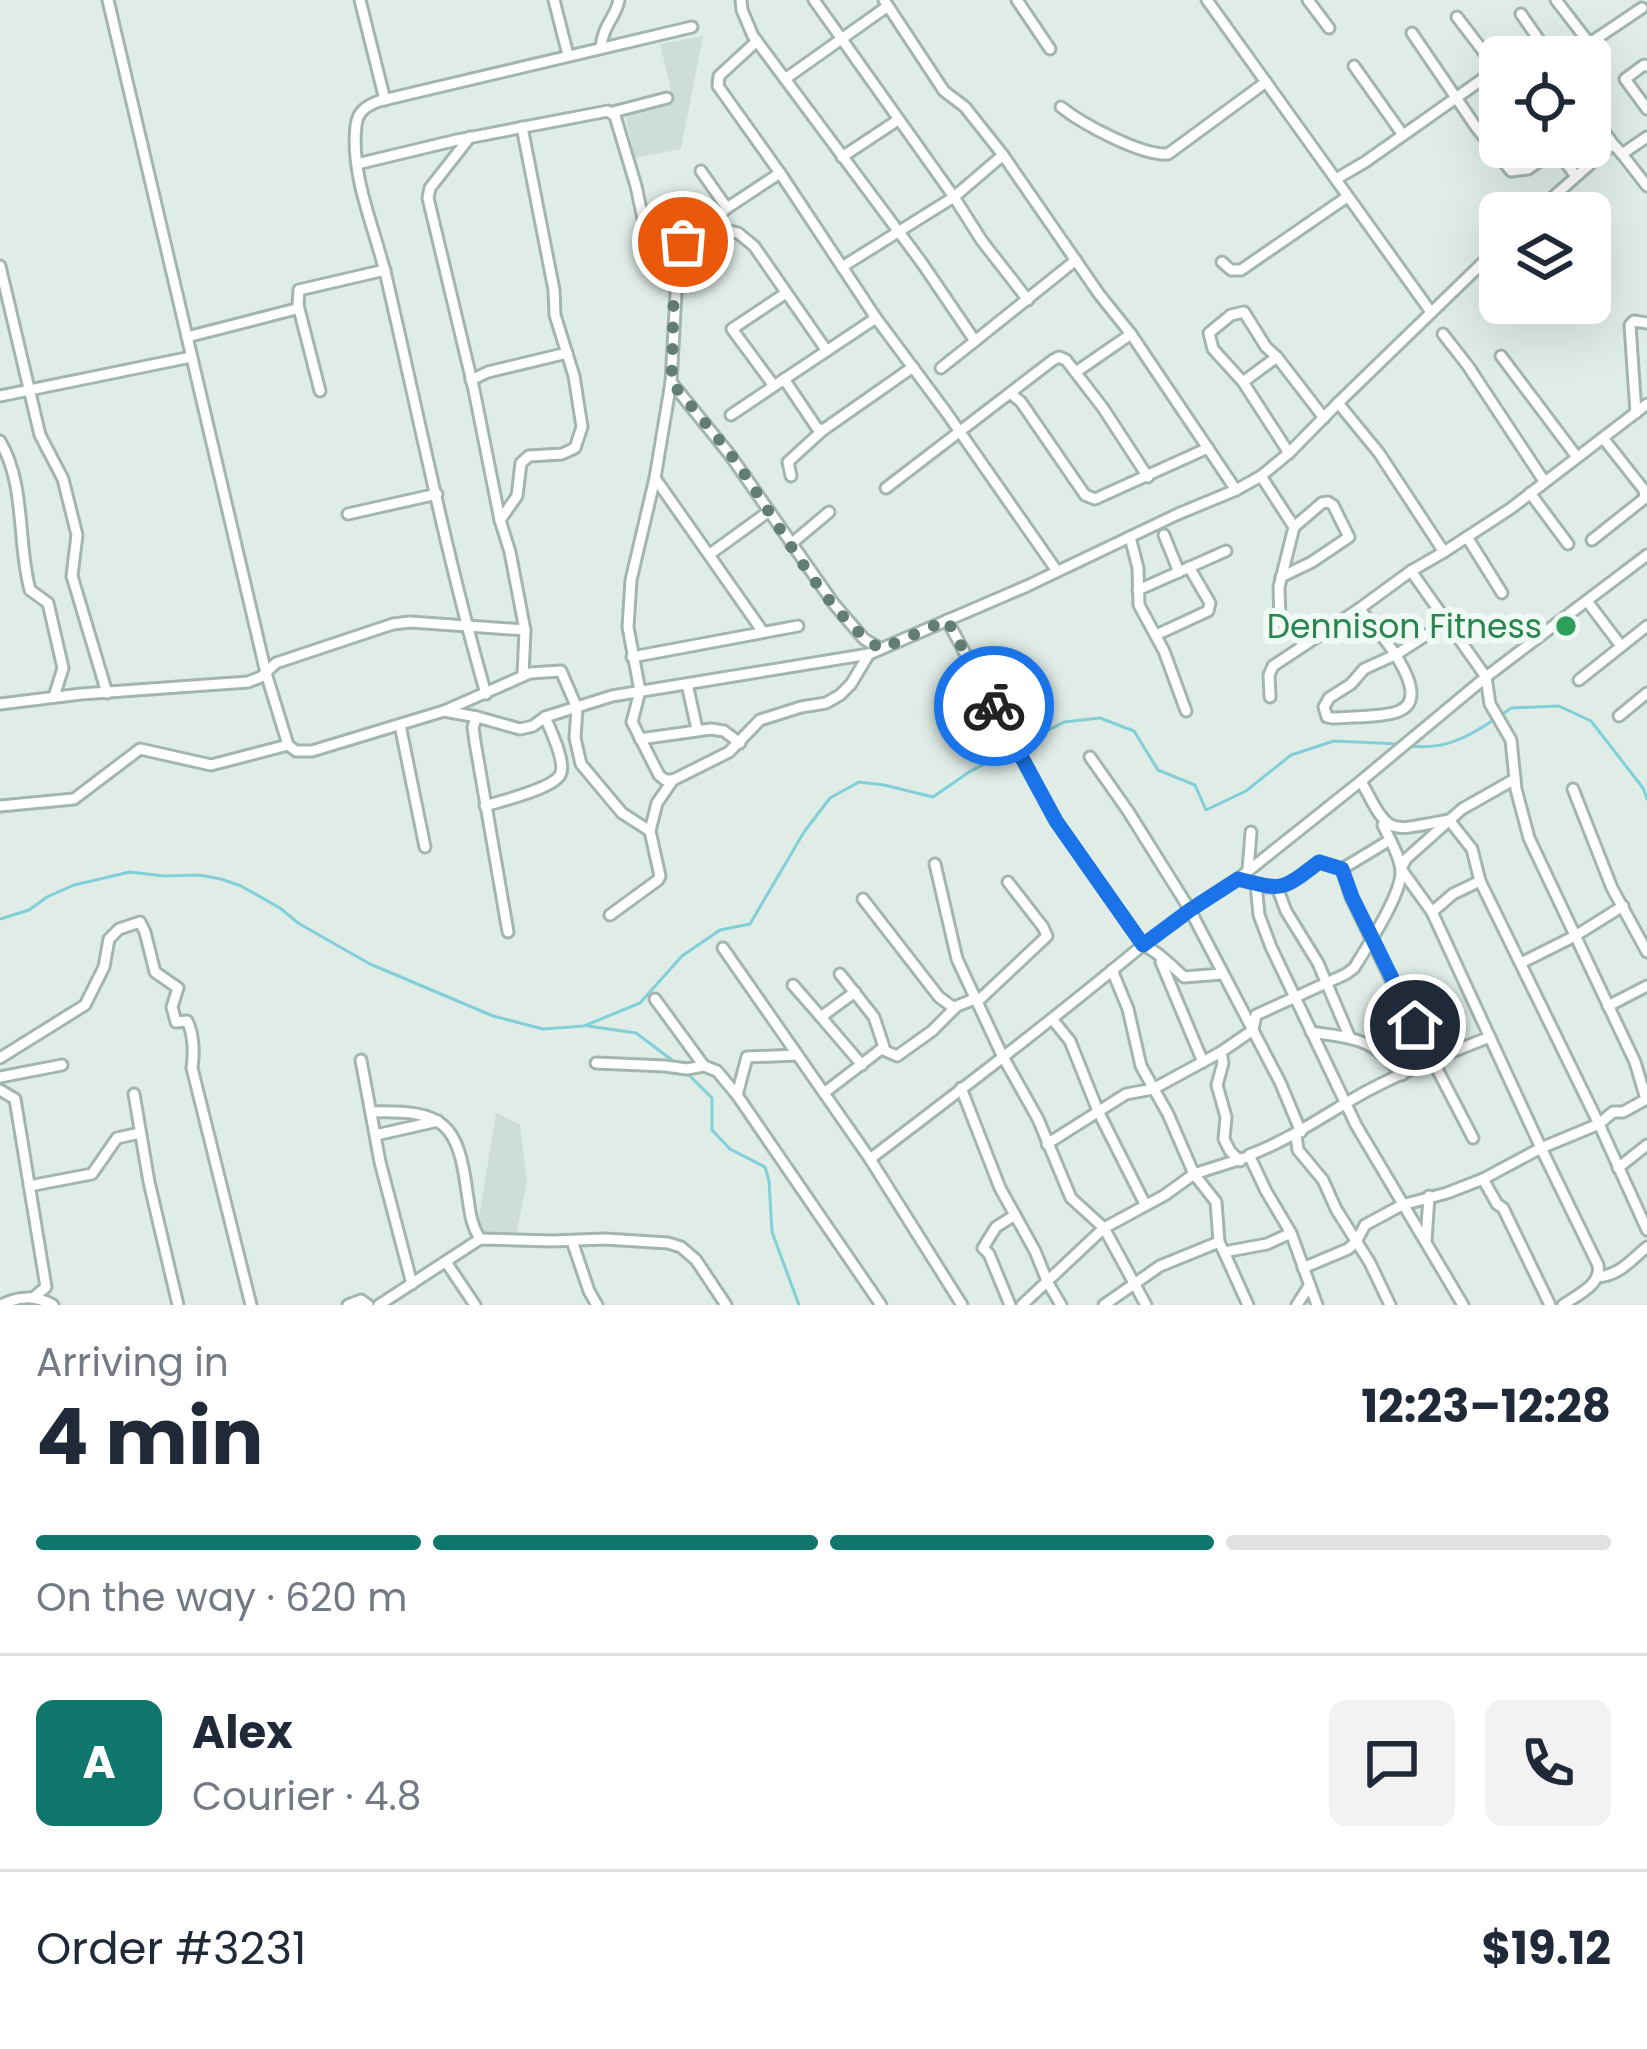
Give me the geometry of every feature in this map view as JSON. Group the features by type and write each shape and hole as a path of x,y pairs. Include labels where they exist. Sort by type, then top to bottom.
{"street":[{"path":"108,0 266,674 288,745 296,751 312,751 444,712 538,671 561,670 577,708 575,738 581,764 622,812 650,831"},
{"path":"360,0 385,100"},
{"path":"554,0 568,55"},
{"path":"601,47 602,34 619,0"},
{"path":"741,0 757,40 975,341"},
{"path":"814,0 1028,300"},
{"path":"1017,0 1050,49"},
{"path":"1207,0 1431,312"},
{"path":"1308,0 1329,28"},
{"path":"1556,0 1584,36"},
{"path":"785,79 886,3 944,91 965,107 1003,155 1236,490"},
{"path":"1602,36 1642,8"},
{"path":"1521,14 1536,36"},
{"path":"1457,17 1479,46"},
{"path":"486,694 357,164 356,123 360,112 385,100 692,27"},
{"path":"1412,33 1479,131"},
{"path":"757,40 719,76 718,86 1057,572"},
{"path":"1647,65 1624,79 1647,109"},
{"path":"1354,66 1403,136"},
{"path":"1061,106 1132,148 1168,154 1266,82"},
{"path":"1336,179 1479,82"},
{"path":"357,164 667,98"},
{"path":"613,112 648,242"},
{"path":"842,157 898,120"},
{"path":"500,520 517,496 521,463 529,455 562,454 575,448 582,427 574,376 555,315 522,128"},
{"path":"470,137 428,193 510,552 525,630 523,676"},
{"path":"1622,154 1647,137"},
{"path":"1611,141 1647,186"},
{"path":"1558,192 1613,144"},
{"path":"842,267 954,197 1003,155"},
{"path":"1569,168 1575,176"},
{"path":"701,171 727,208"},
{"path":"780,173 692,232 678,258 671,382 631,580 628,627 640,691 632,722 659,775 673,780 719,758 767,716 826,703 840,695 869,654"},
{"path":"1222,262 1240,271 1347,197"},
{"path":"706,226 738,232 754,246 827,351"},
{"path":"940,368 1076,260"},
{"path":"0,266 40,435 63,478 77,536 72,576 107,692"},
{"path":"444,712 520,729 544,717 640,691 881,649 1261,476 1479,266"},
{"path":"320,391 298,290 385,269"},
{"path":"774,386 732,329 787,293"},
{"path":"187,337 298,305"},
{"path":"1289,453 1243,382 1213,349 1209,333 1231,315 1244,312 1324,418"},
{"path":"731,416 876,318"},
{"path":"1636,412 1630,325 1647,323"},
{"path":"1076,373 1131,334"},
{"path":"1443,334 1544,482"},
{"path":"472,380 566,352"},
{"path":"1501,356 1577,458"},
{"path":"0,396 191,357"},
{"path":"886,488 1059,357 1103,408 1148,477"},
{"path":"1243,382 1277,357"},
{"path":"791,476 788,462 823,430 913,367"},
{"path":"784,379 823,430"},
{"path":"671,382 730,455 850,625 881,649"},
{"path":"1010,393 1085,495 1102,498 1208,448"},
{"path":"1339,403 1379,453 1444,552"},
{"path":"1270,697 1273,666 1530,493 1647,404"},
{"path":"1592,540 1645,498 1644,490 1603,438"},
{"path":"0,441 8,453 30,590 46,600 57,634 63,668 54,697"},
{"path":"1261,476 1294,527"},
{"path":"655,478 763,632"},
{"path":"1530,493 1568,544"},
{"path":"348,514 436,494"},
{"path":"1280,622 1278,598 1282,578 1294,527 1328,502 1348,537 1282,578"},
{"path":"710,554 768,512"},
{"path":"791,544 829,512"},
{"path":"1156,635 1208,611 1210,603 1165,535"},
{"path":"1130,537 1138,568 1139,604 1186,711"},
{"path":"1467,537 1502,592"},
{"path":"1138,590 1226,551"},
{"path":"869,1159 1053,1020 1143,945 1238,879 1486,677 1647,555"},
{"path":"1303,1268 1338,1255 1356,1242 1365,1226 1402,1205 1483,1179 1647,1099 1635,1062 1528,838 1511,740 1490,704 1486,677 1411,572"},
{"path":"1587,601 1622,646"},
{"path":"1359,609 1396,654 1412,691 1400,711 1327,717 1324,707 1329,698 1364,669 1396,654 1448,621"},
{"path":"947,620 1056,821 1143,945 1157,951 1184,976"},
{"path":"0,704 248,682 276,664 393,624 525,630"},
{"path":"632,657 798,626"},
{"path":"1579,680 1647,626"},
{"path":"687,684 698,729"},
{"path":"1619,716 1647,693"},
{"path":"477,716 475,742 508,932"},
{"path":"485,806 538,789 560,775 557,750 544,717"},
{"path":"400,725 425,847"},
{"path":"640,739 698,729 724,731 740,743"},
{"path":"0,806 74,799 140,748 212,765 288,745"},
{"path":"1090,757 1190,910 1280,1082 1299,1134 1298,1150 1323,1180 1390,1305"},
{"path":"1046,1144 1126,1094 1153,1089 1221,1052 1253,1030 1256,1015 1328,986 1354,968 1392,899 1406,859 1462,809 1516,779"},
{"path":"610,915 658,880 650,831 657,803 673,780"},
{"path":"1361,781 1401,869 1432,912 1598,1265 1598,1277"},
{"path":"1573,789 1612,888 1647,952"},
{"path":"1381,819 1398,828 1449,820"},
{"path":"1449,820 1472,849 1480,881 1647,1230"},
{"path":"1248,870 1251,832"},
{"path":"1238,879 1264,888 1283,887 1319,862 1342,869 1390,841"},
{"path":"935,864 957,959 1002,1055 1038,1119 1071,1198 1104,1228 1146,1305"},
{"path":"1342,869 1472,1138"},
{"path":"1432,912 1453,894 1480,881"},
{"path":"881,1049 897,1056 904,1053 954,1008 977,999 1046,937 1008,882"},
{"path":"1256,884 1259,915 1293,997 1402,1205 1463,1305"},
{"path":"1277,887 1309,944 1350,1038"},
{"path":"863,899 939,998 954,1008"},
{"path":"1521,963 1623,906"},
{"path":"0,1058 85,1005 104,967 109,939 119,929 140,922 155,972 178,988 172,1007 176,1022 187,1021 190,1027 196,1085 251,1305"},
{"path":"723,948 869,1159 962,1305"},
{"path":"1157,951 1204,1062"},
{"path":"1112,970 1128,1009 1137,1056 1194,1174 1216,1202 1221,1247 1248,1305"},
{"path":"824,1094 881,1049 883,1042 874,1017 840,974"},
{"path":"1170,987 1184,976 1222,974"},
{"path":"793,985 862,1065"},
{"path":"1608,1006 1647,986"},
{"path":"821,1017 855,992"},
{"path":"656,999 704,1066 717,1071 737,1095 881,1305"},
{"path":"1053,1020 1070,1041 1098,1111 1145,1204"},
{"path":"1311,1032 1350,1038 1378,1049 1402,1075"},
{"path":"1022,1305 1104,1228 1194,1174 1299,1134 1346,1103 1433,1059 1490,1037"},
{"path":"1221,1052 1217,1084 1226,1117 1223,1139 1230,1151 1245,1158 1292,1233 1317,1305"},
{"path":"737,1095 747,1057 797,1055"},
{"path":"361,1060 380,1162 412,1284"},
{"path":"596,1063 687,1070 704,1066"},
{"path":"0,1077 62,1065"},
{"path":"961,1088 1000,1187 1061,1305"},
{"path":"0,1090 15,1099 46,1286 33,1298 1,1305"},
{"path":"134,1094 178,1305"},
{"path":"372,1112 397,1111 446,1125 462,1162 471,1220 480,1239"},
{"path":"376,1135 438,1121"},
{"path":"29,1186 92,1174 117,1138 140,1133"},
{"path":"1618,1168 1647,1145"},
{"path":"1483,1179 1504,1208 1550,1305"},
{"path":"1426,1241 1429,1196"},
{"path":"1010,1305 983,1247 997,1227 1015,1215"},
{"path":"1104,1305 1160,1266 1221,1247 1267,1244 1292,1233"},
{"path":"379,1305 394,1301 480,1239 641,1241 681,1246 696,1259 726,1305"},
{"path":"572,1240 597,1305"},
{"path":"1563,1305 1598,1277 1619,1271 1647,1247"},
{"path":"446,1262 475,1305"},
{"path":"1297,1305 1309,1286"},
{"path":"33,1298 53,1305"},
{"path":"348,1305 361,1300 368,1305"}],"shaded area":[{"path":"703,36 681,149 635,158 625,114 674,103 660,44"},
{"path":"496,1113 520,1125 527,1182 516,1235 478,1234 477,1230"}],"waterway":[{"path":"1503,714 1511,708 1559,706 1591,721 1647,799"},
{"path":"0,919 29,910 74,885 130,872 221,879 280,908 370,964 493,1016 543,1029 584,1026 640,1003 682,956 720,930 750,924 804,832 830,798 859,782 933,797 969,772 1064,722 1100,718 1134,731 1158,770 1195,785 1206,810 1246,791 1291,755 1334,741 1400,744"},
{"path":"1410,746 1455,741 1495,719"},
{"path":"588,1026 636,1033 676,1063"},
{"path":"686,1072 712,1098 712,1130 730,1149 765,1167 772,1232 799,1305"}],"way so far":[{"path":"683,242 675,284 671,382 730,455 850,625 881,649 947,620 994,706"}],"place":[{"name":"Dennison Fitness","path":"1566,626"}],"route":[{"path":"994,706 1056,821 1143,945 1238,879 1264,888 1283,887 1319,862 1342,869 1415,1025"}]}
